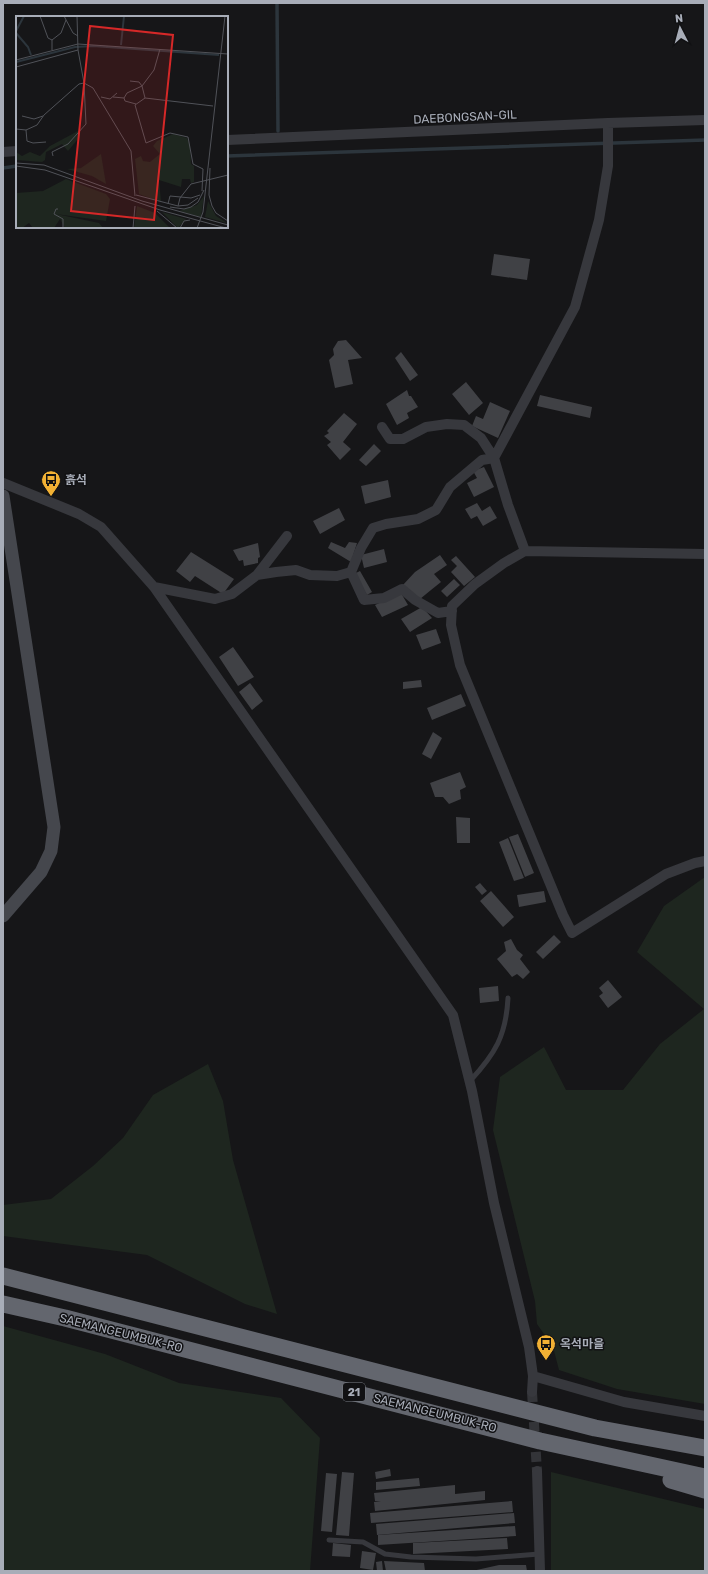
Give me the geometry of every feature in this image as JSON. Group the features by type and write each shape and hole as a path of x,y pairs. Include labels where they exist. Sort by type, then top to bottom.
{"highway":[{"name":"SAEMANGEUMBUK-RO","path":"3,1276 595,1428 705,1448"},
{"name":"SAEMANGEUMBUK-RO","path":"3,1304 65,1318 540,1441 705,1477"},
{"path":"595,1428 705,1438"},
{"path":"540,1441 705,1490"}],"street":[{"name":"DAEBONGSAN-GIL","path":"228,140 608,126 705,120"},
{"path":"494,458 575,307 599,220 608,166 608,126"},
{"path":"3,152 16,151"},
{"path":"382,427 390,439 403,439 426,427 447,424 464,425 481,438 494,458 508,505 525,551"},
{"path":"452,611 438,613 415,600 402,589 384,598 364,600 351,572 361,548 373,528 386,524 418,519 436,510 450,487 464,477 482,460 494,458"},
{"path":"3,483 79,514 101,527 154,587 453,1015 470,1082 494,1203 529,1347 533,1376 532,1392"},
{"path":"3,496 54,827 50,851 41,872 3,916"},
{"path":"154,587 215,599 232,594 257,575 287,536"},
{"path":"705,554 525,551 504,563 475,584 452,606 451,625 460,665 563,915 572,933 666,874 695,863 705,861"},
{"path":"257,575 296,570 310,575 337,576 351,572"},
{"path":"533,1376 624,1402 705,1416"},
{"path":"537,1471 540,1571"}],"lane":[{"path":"470,1082 487,1062 498,1044 507,1018 508,998"},
{"path":"330,1540 363,1542 385,1554 411,1558 476,1559 539,1554"}],"shaded area":[{"path":"705,877 705,1404 617,1389 559,1370 553,1347 537,1324 535,1301 493,1130 500,1077 544,1047 566,1090 623,1090 660,1044 704,1009 637,952 664,906"},
{"path":"208,1064 223,1101 233,1160 277,1314 245,1304 147,1255 3,1236 3,1205 51,1199 93,1166 123,1138 153,1095"},
{"path":"3,1326 105,1354 179,1383 281,1398 320,1438 310,1571 3,1571"},
{"path":"551,1472 705,1509 705,1571 551,1571"}],"building":[{"path":"494,254 530,259 527,280 491,275"},
{"path":"346,340 362,358 348,360 353,384 335,388 329,360 334,355 333,349 338,341"},
{"path":"401,352 418,375 410,381 395,358"},
{"path":"466,382 483,403 469,415 452,394"},
{"path":"407,390 409,396 411,396 418,407 407,413 409,418 397,425 386,404"},
{"path":"540,395 592,407 590,418 537,406"},
{"path":"490,402 510,411 498,438 472,426 476,416 483,419"},
{"path":"344,413 357,424 343,442 351,449 340,460 327,445 331,442 324,436 329,433 327,431"},
{"path":"374,444 381,451 366,466 359,460"},
{"path":"484,467 494,487 474,497 467,483 477,478 473,471"},
{"path":"388,480 391,497 365,504 361,486"},
{"path":"477,503 482,511 490,506 497,518 483,526 477,516 471,519 465,509"},
{"path":"339,508 345,520 320,534 313,521"},
{"path":"331,542 345,548 349,542 357,543 351,562 328,548"},
{"path":"258,543 260,557 258,558 258,563 244,566 243,560 239,561 233,550"},
{"path":"384,549 387,562 364,568 361,555"},
{"path":"191,552 234,579 223,594 195,576 190,582 176,571"},
{"path":"440,555 447,565 434,574 441,582 420,599 402,586 415,572"},
{"path":"456,556 475,577 464,586 451,572 457,566 451,560"},
{"path":"360,571 372,592 367,595 354,574"},
{"path":"454,579 460,585 447,597 441,591"},
{"path":"401,593 408,605 382,617 375,605"},
{"path":"422,607 432,618 410,632 401,619"},
{"path":"436,629 441,643 422,650 416,635"},
{"path":"233,647 254,677 238,686 219,657"},
{"path":"421,680 422,687 403,689 403,682"},
{"path":"250,683 263,701 252,710 239,692"},
{"path":"461,694 466,706 432,720 427,708"},
{"path":"433,732 442,738 431,759 422,754"},
{"path":"460,772 466,787 460,790 461,799 449,804 443,797 435,797 430,783"},
{"path":"456,817 470,818 470,843 457,843"},
{"path":"518,834 534,873 525,877 509,837"},
{"path":"508,838 524,878 514,881 499,842"},
{"path":"480,883 487,891 482,895 475,887"},
{"path":"491,891 514,917 503,927 480,901"},
{"path":"544,891 546,902 519,907 517,895"},
{"path":"554,935 561,942 543,959 536,952"},
{"path":"511,939 517,950 523,955 520,959 530,972 523,979 517,974 512,977 497,959 506,951 504,942"},
{"path":"608,980 622,997 608,1008 599,996 603,993 599,988"},
{"path":"498,986 499,1001 480,1003 479,988"},
{"path":"390,1469 391,1476 376,1479 375,1472"},
{"path":"342,1472 354,1473 349,1536 336,1535"},
{"path":"326,1473 337,1474 332,1532 321,1531"},
{"path":"419,1478 420,1486 376,1490 376,1482"},
{"path":"455,1485 455,1494 485,1491 485,1500 375,1511 374,1502 381,1501 375,1501 374,1493"},
{"path":"512,1501 513,1512 371,1523 370,1513"},
{"path":"514,1513 515,1523 377,1535 376,1524"},
{"path":"515,1526 516,1536 378,1545 378,1535"},
{"path":"507,1538 508,1549 413,1554 413,1543"},
{"path":"333,1543 351,1545 350,1557 332,1556"},
{"path":"362,1551 376,1553 373,1570 360,1568"},
{"path":"382,1561 383,1571 377,1571 376,1562"},
{"path":"384,1561 424,1563 425,1571 386,1571"},
{"path":"499,1565 526,1565 527,1571 472,1571"}],"waterway":[{"path":"277,3 278,131"},
{"path":"228,156 705,140"},
{"path":"3,168 16,166"}],"tunnel":[{"path":"532,1392 537,1471"}],"place":[{"name":"흙석","path":"51,497"},
{"name":"옥석마을","path":"546,1361"}]}
